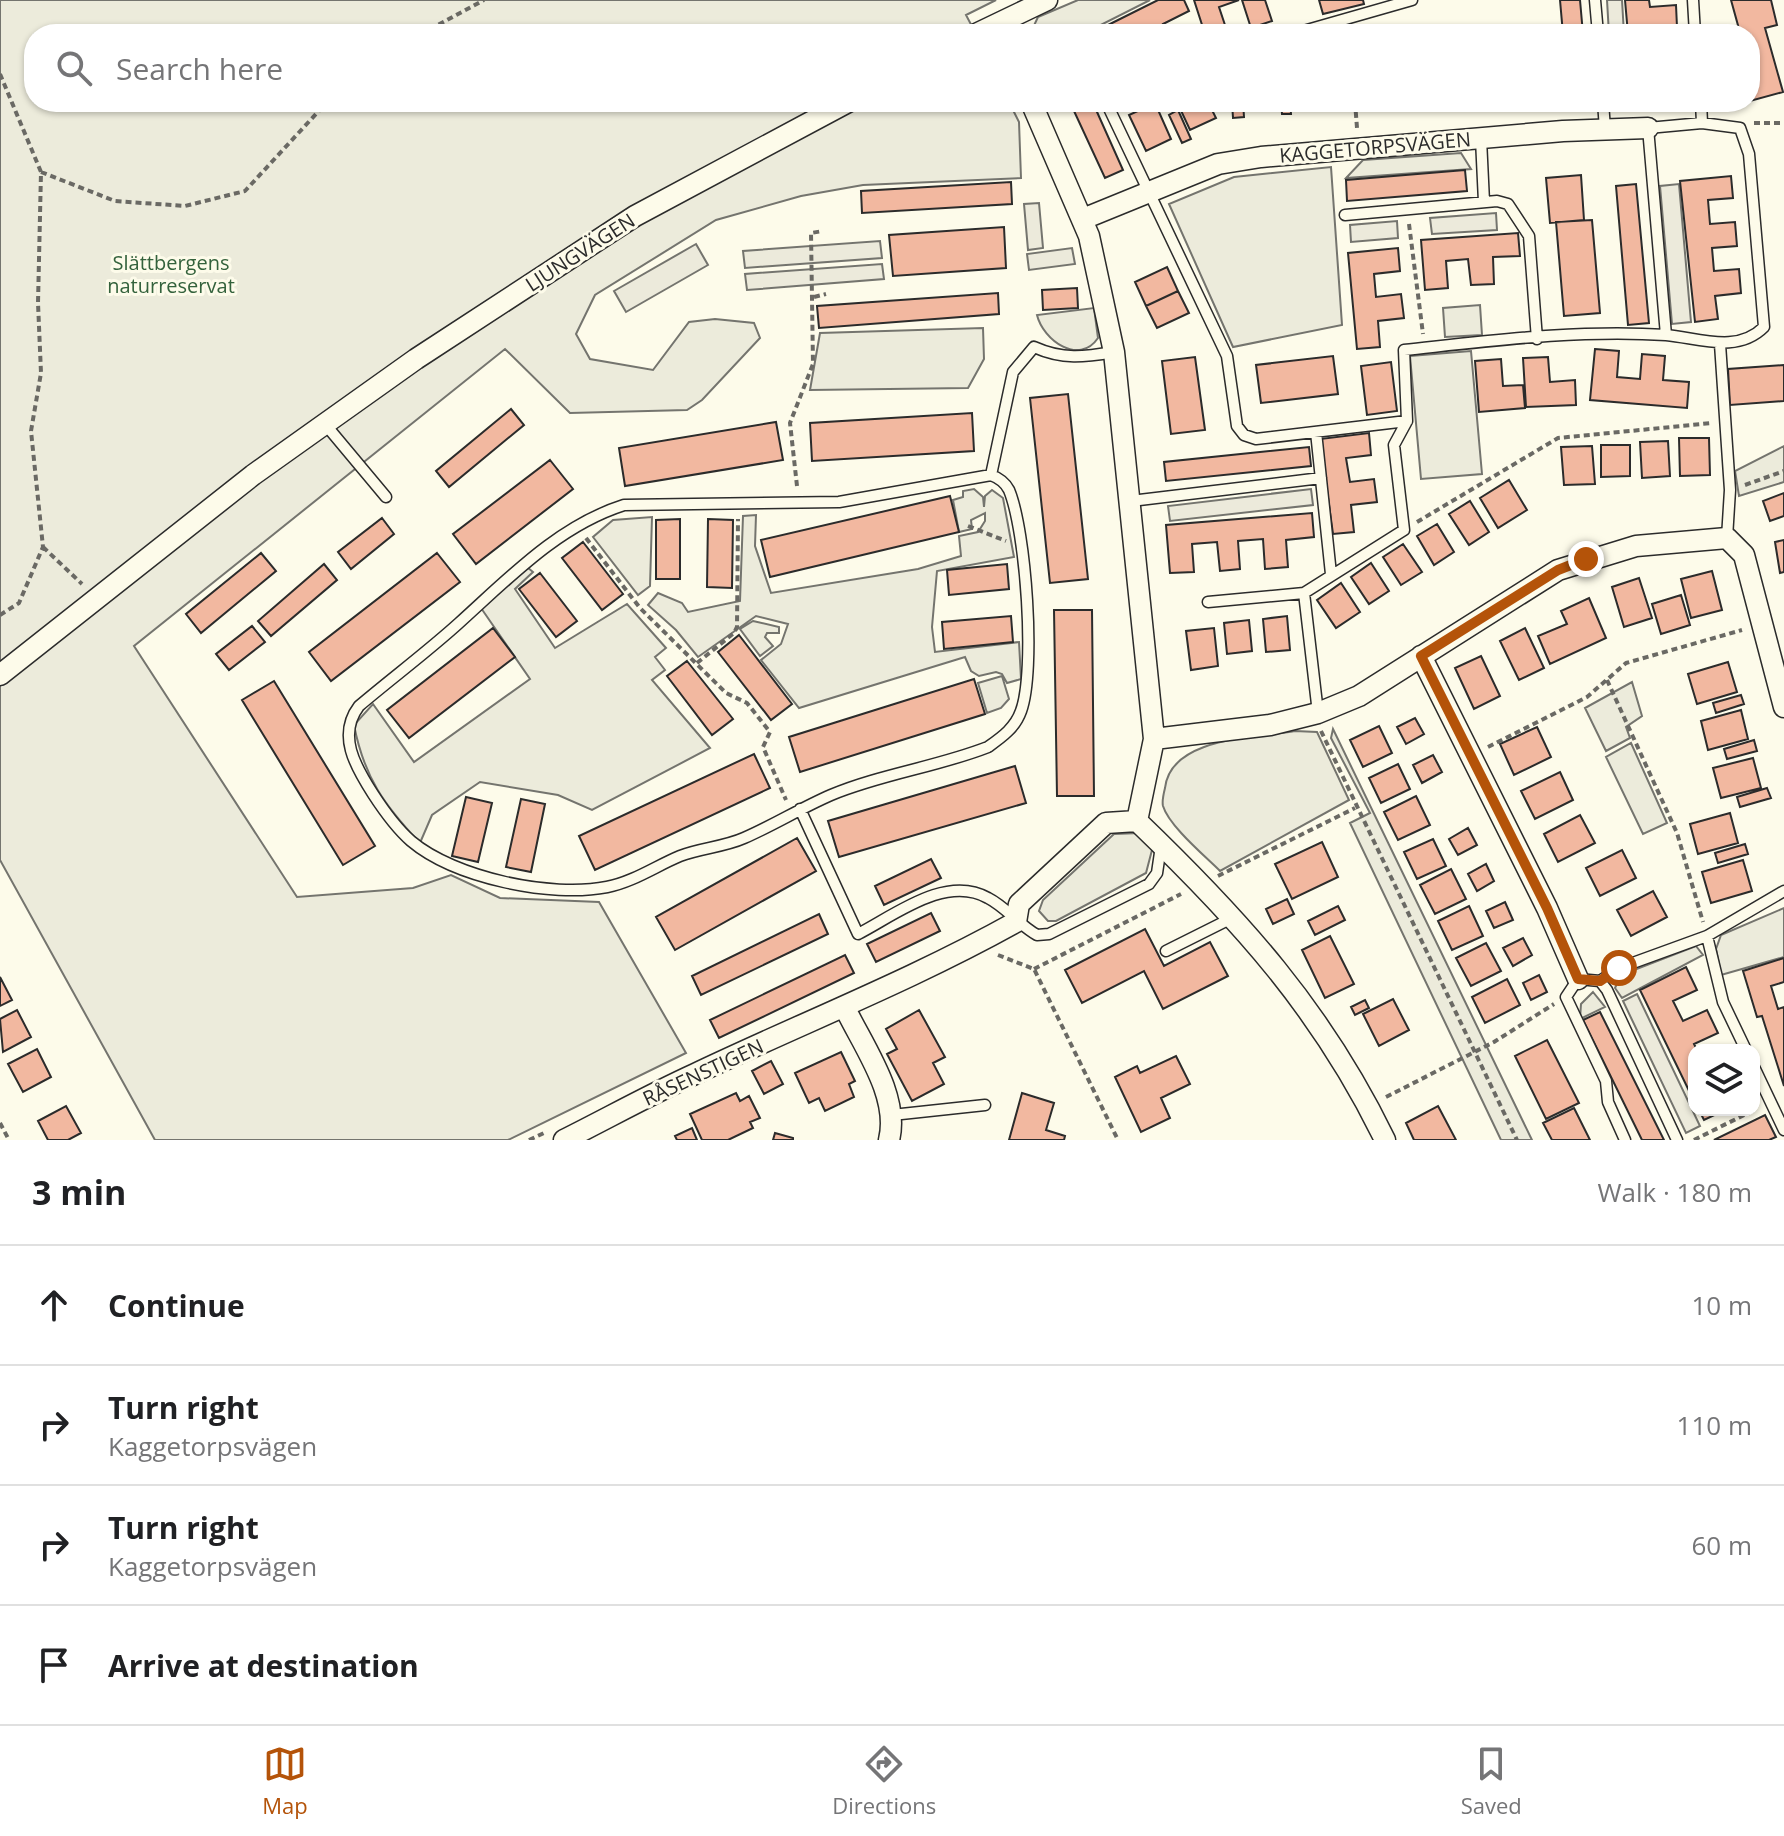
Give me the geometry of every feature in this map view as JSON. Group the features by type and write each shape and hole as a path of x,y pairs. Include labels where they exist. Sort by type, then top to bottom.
{"street":[{"path":"1001,24 1047,0"},
{"name":"LJUNGVÄGEN","path":"0,675 97,597 416,359 635,216 829,112"},
{"path":"1035,112 1094,249 1114,352 1154,739 1137,821"},
{"name":"KAGGETORPSVÄGEN","path":"1083,219 1149,189 1218,164 1261,157 1648,128"},
{"path":"1154,739 1270,725 1318,713 1359,696 1572,565 1636,546 1727,538 1744,555 1784,707"},
{"path":"1421,656 1578,979"},
{"path":"1016,922 1019,904 1106,823 1137,821 1232,918 1324,1029 1369,1105 1385,1140"},
{"name":"RÅSENSTIGEN","path":"564,1140 694,1074 845,1008 980,943 1016,922"},
{"path":"845,1008 887,1095 892,1115 889,1140"}],"lane":[{"path":"1328,24 1412,0"},
{"path":"1595,0 1597,24"},
{"path":"1693,0 1694,24"},
{"path":"1112,112 1227,356 1237,426 1244,435 1256,439 1407,421"},
{"path":"1604,112 1605,129"},
{"path":"1701,112 1702,123"},
{"name":"KAGGETORPSVÄGEN","path":"1648,128 1702,123 1740,128"},
{"path":"1648,128 1666,335"},
{"path":"1208,602 1304,593 1404,530 1394,445 1407,421 1404,350 1537,339 1666,335 1720,344 1753,338 1764,327 1749,154 1740,128"},
{"path":"1481,139 1484,202"},
{"path":"1345,215 1484,202 1508,204 1529,236 1537,339"},
{"path":"1720,344 1730,490 1727,538"},
{"path":"991,475 1018,364 1034,347 1054,356 1076,359 1114,352"},
{"path":"325,424 386,497"},
{"path":"1316,432 1331,574"},
{"path":"991,475 1008,487 1020,545 1029,654 1020,713 1008,732 988,747 834,794 741,839 682,855 630,880 607,887 570,890 534,887 448,864 413,842 388,817 350,750 347,732 350,718 359,706 460,622 484,596 577,526 624,505 799,505 839,502 991,475"},
{"path":"1131,501 1321,478"},
{"path":"1304,593 1318,713"},
{"path":"796,811 858,934 947,890 968,890 990,898 1016,922 1037,935 1049,934 1149,884 1157,873 1161,844"},
{"path":"1625,1140 1608,1102 1606,1081 1566,997 1578,979 1600,981 1619,968 1707,936 1784,891"},
{"path":"1166,951 1232,918"},
{"path":"1707,936 1723,1002 1743,1044"},
{"path":"1600,981 1677,1140"},
{"path":"1760,1079 1784,1130"},
{"path":"892,1115 985,1105"}],"path":[{"path":"440,24 484,0"},
{"path":"0,74 41,172 38,303 41,373 31,431 43,547 19,603 0,615"},
{"path":"41,172 115,201 185,206 245,191 318,112"},
{"path":"1740,128 1752,123 1784,123"},
{"path":"1407,210 1425,348"},
{"path":"799,505 790,423 813,364 811,233 823,231"},
{"path":"814,297 826,294"},
{"path":"1404,530 1558,438 1725,422"},
{"path":"1730,490 1784,471"},
{"path":"697,663 734,633 737,627 738,505"},
{"path":"577,526 640,608 726,693 747,703 770,732 763,747 796,811"},
{"path":"968,526 1020,545"},
{"path":"43,547 97,597"},
{"path":"1472,756 1587,697 1626,663 1762,625"},
{"path":"1607,680 1677,833 1707,936"},
{"path":"1318,713 1322,740 1517,1140"},
{"path":"980,943 991,952 1034,969 1118,1140"},
{"path":"1369,1105 1475,1053 1566,997"},
{"path":"1694,1140 1771,1102"},
{"path":"0,1123 9,1140"}],"green space":[{"name":"Slättbergens naturreservat","path":"0,0 996,0 966,15 971,24 24,24 24,112 1014,112 1019,122 1021,178 863,185 801,196 716,220 595,295 576,334 590,359 653,370 689,322 715,319 754,323 760,338 702,400 687,410 570,413 505,349 134,646 297,897 413,888 451,875 500,898 599,902 686,1053 508,1140 155,1140 0,860"},
{"path":"1078,0 1150,0 1103,24 1035,24 1038,17"},
{"path":"1461,153 1471,169 1346,178 1363,160"},
{"path":"1331,167 1342,325 1233,347 1169,204 1234,177"},
{"path":"1480,305 1482,335 1445,337 1443,308"},
{"path":"1094,308 1098,338 1081,350 1072,350 1054,341 1037,315"},
{"path":"983,328 984,359 968,388 810,390 820,333"},
{"path":"1471,351 1482,474 1421,479 1410,356"},
{"path":"1784,446 1784,482 1739,496 1735,471"},
{"path":"974,489 983,497 984,507 985,496 992,490 1003,498 1014,557 937,571 932,627 935,652 1019,642 1021,679 1007,683 1002,674 996,672 979,676 971,671 965,657 799,708 761,660 781,644 788,624 756,616 698,657 676,630 648,605 658,593 682,603 688,612 740,601 743,516 756,515 755,546 771,593 918,569 961,556 959,536 978,532 985,521 985,513 971,520 972,529 959,532 953,500 963,497 963,491"},
{"path":"652,517 650,586 638,595 593,537 613,520"},
{"path":"527,567 533,572 515,589 555,648 627,604 666,648 655,657 665,670 652,680 710,748 592,810 558,795 480,782 432,815 420,843 377,789 363,760 354,725 373,704 414,762 530,679 481,608"},
{"path":"753,621 779,627 779,633 767,633 765,637 773,646 760,656 740,629"},
{"path":"1002,676 1009,699 1001,708 987,713 978,683"},
{"path":"1632,682 1642,716 1626,727 1630,738 1606,751 1585,708"},
{"path":"1333,729 1532,1140 1501,1140 1350,823 1370,813 1331,738"},
{"path":"1295,731 1317,732 1349,800 1220,871 1180,831 1163,806 1171,771 1198,749 1237,739"},
{"path":"1631,743 1667,823 1643,834 1606,757"},
{"path":"1140,833 1152,850 1146,873 1056,921 1048,921 1039,911 1043,900 1114,834"},
{"path":"1784,908 1784,957 1721,975 1716,949 1721,935"},
{"path":"1696,946 1703,955 1622,998 1615,988 1621,975"},
{"path":"1593,992 1605,1007 1580,1019 1581,1004"}],"shaded area":[{"path":"1607,0 1622,0 1623,24 1608,24"},
{"path":"1679,184 1691,322 1672,324 1660,186"},
{"path":"1039,203 1043,248 1028,250 1024,204"},
{"path":"1496,213 1497,230 1432,234 1430,218"},
{"path":"1397,221 1398,238 1351,242 1350,225"},
{"path":"880,241 882,258 745,268 743,251"},
{"path":"696,244 708,265 626,312 614,291"},
{"path":"1072,248 1075,264 1029,270 1027,254"},
{"path":"882,264 884,279 747,290 745,274"},
{"path":"1311,489 1313,505 1170,521 1168,506"},
{"path":"1637,994 1688,1101 1688,1116 1695,1116 1700,1126 1686,1133 1623,1001"}],"building":[{"path":"1158,0 1184,0 1189,11 1163,24 1110,24"},
{"path":"1194,0 1239,0 1219,7 1225,24 1202,24"},
{"path":"1242,0 1265,0 1272,21 1250,24"},
{"path":"1319,0 1363,0 1364,4 1323,14"},
{"path":"1560,0 1580,0 1582,24 1562,24"},
{"path":"1625,0 1649,0 1650,7 1676,5 1677,24 1627,24"},
{"path":"1731,0 1771,0 1777,25 1765,28 1783,92 1760,98 1760,24 1738,24"},
{"path":"1074,112 1097,112 1123,170 1105,178"},
{"path":"1159,112 1171,139 1146,151 1129,115"},
{"path":"1179,112 1191,139 1182,143 1169,115"},
{"path":"1182,112 1213,112 1216,118 1190,130"},
{"path":"1233,112 1244,112 1244,117 1233,118"},
{"path":"1465,170 1467,191 1347,201 1346,180"},
{"path":"1581,175 1584,220 1550,223 1546,178"},
{"path":"1731,176 1733,198 1708,200 1710,224 1735,222 1737,246 1712,248 1714,271 1739,269 1741,293 1715,296 1718,319 1695,322 1680,181"},
{"path":"1011,182 1012,204 862,213 861,191"},
{"path":"1636,184 1649,323 1628,325 1616,186"},
{"path":"1592,220 1600,313 1564,316 1556,222"},
{"path":"1004,227 1006,268 893,276 889,235"},
{"path":"1518,233 1520,256 1493,257 1494,284 1471,285 1468,259 1446,261 1448,288 1425,290 1421,240"},
{"path":"1398,248 1400,271 1374,274 1376,297 1401,294 1404,318 1378,321 1380,347 1357,349 1348,253"},
{"path":"1167,267 1178,291 1146,306 1135,282"},
{"path":"1077,288 1078,308 1043,310 1042,290"},
{"path":"1178,291 1189,313 1157,328 1146,306"},
{"path":"998,293 999,314 819,328 817,306"},
{"path":"1595,349 1619,351 1617,377 1640,379 1642,354 1665,356 1663,380 1689,382 1687,408 1590,400"},
{"path":"1333,356 1338,394 1261,403 1256,365"},
{"path":"1195,357 1205,430 1171,434 1162,361"},
{"path":"1548,357 1550,382 1575,380 1576,405 1526,407 1523,358"},
{"path":"1501,359 1503,386 1523,385 1525,408 1479,412 1475,361"},
{"path":"1391,362 1397,411 1367,415 1361,366"},
{"path":"1784,365 1784,401 1730,405 1728,369"},
{"path":"1068,394 1088,579 1050,583 1030,398"},
{"path":"511,409 524,425 449,487 436,471"},
{"path":"972,413 974,451 812,461 810,423"},
{"path":"776,422 783,460 625,486 619,448"},
{"path":"1369,433 1371,455 1346,458 1350,482 1374,479 1377,502 1351,505 1354,532 1333,534 1320,439"},
{"path":"1679,438 1709,438 1710,475 1680,476"},
{"path":"1668,441 1670,476 1642,478 1640,442"},
{"path":"1601,445 1630,445 1630,476 1601,477"},
{"path":"1592,446 1595,484 1564,485 1561,447"},
{"path":"1309,447 1311,466 1166,481 1164,462"},
{"path":"550,460 573,489 476,564 453,534"},
{"path":"1509,480 1527,510 1498,528 1480,498"},
{"path":"1784,493 1784,516 1770,521 1763,501"},
{"path":"950,496 959,532 770,577 761,540"},
{"path":"1470,501 1489,532 1469,545 1449,514"},
{"path":"1312,513 1314,537 1286,540 1288,567 1265,569 1263,539 1238,541 1240,569 1220,571 1217,542 1192,544 1194,572 1170,573 1166,525"},
{"path":"382,518 394,534 351,569 338,552"},
{"path":"680,519 680,579 656,579 656,520"},
{"path":"708,519 733,520 732,588 707,587"},
{"path":"1437,524 1454,552 1434,565 1417,536"},
{"path":"1784,540 1784,572 1780,573 1775,542"},
{"path":"583,542 623,594 602,610 562,558"},
{"path":"1403,544 1422,572 1401,585 1383,557"},
{"path":"261,553 276,571 201,633 186,614"},
{"path":"437,553 460,582 331,681 309,652"},
{"path":"1371,563 1389,591 1369,604 1351,577"},
{"path":"324,564 337,580 271,636 258,621"},
{"path":"1007,564 1009,589 949,595 947,570"},
{"path":"1712,571 1722,610 1691,618 1681,579"},
{"path":"540,573 577,621 556,637 519,589"},
{"path":"1639,578 1652,618 1624,627 1612,587"},
{"path":"1341,583 1360,612 1336,628 1317,600"},
{"path":"1681,595 1690,625 1661,634 1652,604"},
{"path":"1589,598 1606,638 1550,664 1538,636 1567,624 1561,611"},
{"path":"1054,610 1092,610 1094,796 1057,796"},
{"path":"1011,616 1013,642 944,649 942,622"},
{"path":"1287,616 1290,650 1266,652 1263,619"},
{"path":"1249,620 1252,651 1227,654 1224,623"},
{"path":"252,626 265,642 229,670 216,654"},
{"path":"493,628 515,657 409,738 387,710"},
{"path":"1214,628 1218,666 1191,670 1186,631"},
{"path":"1525,628 1544,668 1519,680 1500,641"},
{"path":"739,635 792,704 771,720 718,652"},
{"path":"1481,656 1500,696 1474,709 1455,668"},
{"path":"687,661 733,719 712,735 667,676"},
{"path":"1728,662 1737,692 1697,704 1688,674"},
{"path":"974,679 985,714 800,772 789,737"},
{"path":"274,681 375,846 343,865 242,700"},
{"path":"1741,695 1744,704 1716,713 1713,703"},
{"path":"1741,710 1748,739 1708,750 1701,721"},
{"path":"1415,718 1424,734 1406,744 1397,727"},
{"path":"1379,726 1392,753 1363,767 1350,740"},
{"path":"1537,727 1551,757 1514,775 1500,744"},
{"path":"1754,740 1757,751 1727,759 1724,749"},
{"path":"754,754 770,788 595,870 579,836"},
{"path":"1433,755 1442,772 1422,783 1413,765"},
{"path":"1753,758 1761,788 1721,798 1713,768"},
{"path":"1398,764 1410,789 1381,803 1369,778"},
{"path":"1015,766 1026,803 839,857 828,821"},
{"path":"1560,772 1573,800 1535,819 1521,791"},
{"path":"1767,788 1771,798 1740,807 1737,797"},
{"path":"1416,796 1430,825 1398,840 1384,812"},
{"path":"466,797 492,803 478,862 452,856"},
{"path":"521,799 545,804 531,872 506,867"},
{"path":"1730,813 1738,843 1698,854 1690,824"},
{"path":"1580,815 1595,843 1558,862 1544,834"},
{"path":"1468,828 1477,845 1458,855 1449,839"},
{"path":"797,838 816,871 675,950 656,917"},
{"path":"1433,839 1446,866 1417,879 1404,852"},
{"path":"1322,842 1338,877 1292,899 1275,864"},
{"path":"1745,844 1748,854 1718,863 1715,853"},
{"path":"1622,850 1636,878 1600,896 1586,868"},
{"path":"931,859 941,878 884,905 875,886"},
{"path":"1743,860 1752,891 1711,903 1702,872"},
{"path":"1486,864 1494,881 1477,891 1468,874"},
{"path":"1451,869 1466,899 1435,914 1420,885"},
{"path":"1653,891 1667,917 1631,936 1617,910"},
{"path":"1287,899 1294,914 1273,924 1266,909"},
{"path":"1505,902 1513,920 1494,928 1486,911"},
{"path":"1338,906 1345,920 1315,935 1308,921"},
{"path":"1469,906 1483,936 1452,950 1438,921"},
{"path":"931,913 940,931 876,962 867,944"},
{"path":"819,914 828,934 701,995 692,976"},
{"path":"1145,929 1164,966 1210,942 1228,976 1163,1009 1144,971 1082,1003 1065,970"},
{"path":"1330,936 1354,984 1325,998 1302,950"},
{"path":"1523,938 1532,955 1513,966 1503,948"},
{"path":"1486,943 1501,971 1471,986 1456,958"},
{"path":"845,955 854,973 719,1038 710,1020"},
{"path":"1784,958 1784,982 1771,986 1778,1009 1784,1007 1784,1086 1762,1016 1757,1017 1743,971"},
{"path":"1686,967 1697,990 1673,1001 1683,1021 1707,1010 1718,1033 1688,1044 1688,1089 1640,990"},
{"path":"1539,975 1547,992 1531,1000 1523,983"},
{"path":"0,977 12,1000 0,1006"},
{"path":"1507,979 1520,1005 1485,1023 1472,997"},
{"path":"1393,999 1409,1030 1379,1046 1363,1014"},
{"path":"1365,1000 1369,1008 1355,1015 1351,1007"},
{"path":"17,1010 31,1037 3,1052 0,1019"},
{"path":"919,1010 945,1057 933,1063 944,1084 912,1101 887,1054 897,1049 886,1029"},
{"path":"1600,1012 1664,1140 1642,1140 1583,1020"},
{"path":"1547,1040 1579,1103 1546,1119 1515,1056"},
{"path":"37,1049 51,1077 23,1092 8,1064"},
{"path":"841,1052 855,1081 849,1084 854,1097 825,1111 819,1098 809,1103 795,1073"},
{"path":"1176,1056 1190,1084 1161,1098 1170,1118 1141,1132 1115,1077 1137,1066 1140,1073"},
{"path":"771,1061 783,1084 764,1094 752,1071"},
{"path":"736,1093 740,1101 749,1096 760,1118 750,1122 753,1128 728,1140 702,1140 690,1114"},
{"path":"1022,1093 1054,1103 1046,1130 1065,1136 1064,1140 1009,1140"},
{"path":"66,1106 81,1133 68,1140 48,1140 38,1121"},
{"path":"1438,1106 1456,1140 1414,1140 1406,1123"},
{"path":"1574,1108 1590,1140 1552,1140 1543,1123"},
{"path":"1765,1115 1776,1137 1769,1140 1714,1140"},
{"path":"692,1128 697,1140 677,1140 675,1136"},
{"path":"775,1133 793,1138 793,1140 773,1140"}],"route":[{"path":"1586,559 1558,570 1421,656 1547,908 1578,979 1600,981 1619,968"}]}
